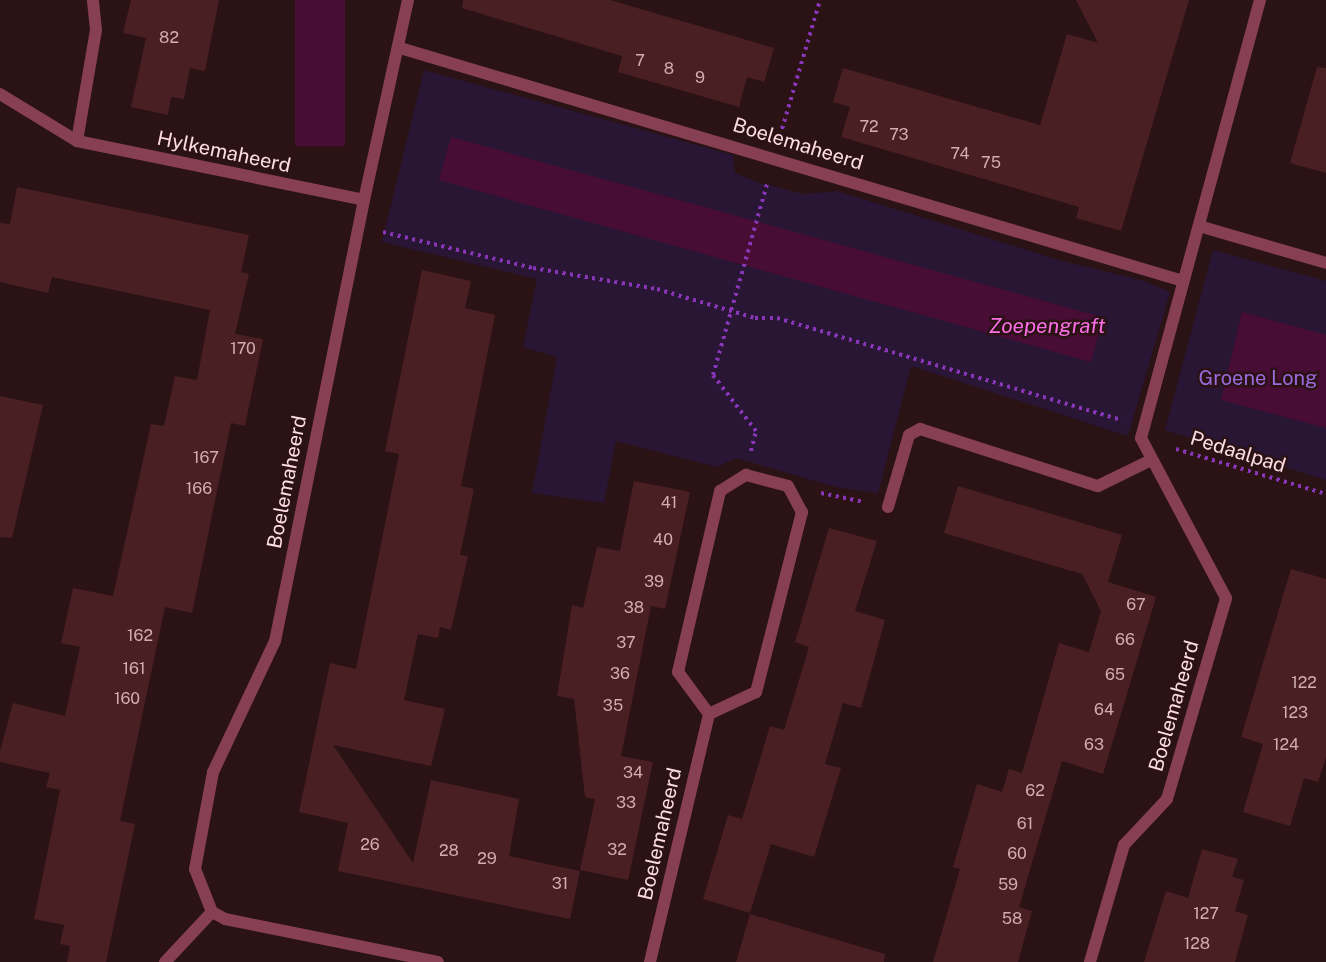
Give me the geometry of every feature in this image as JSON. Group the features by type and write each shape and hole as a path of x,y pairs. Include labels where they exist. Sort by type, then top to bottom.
{"street":[{"path":"77,141 96,30 93,0"},
{"name":"Boelemaheerd","path":"212,912 195,869 213,772 275,641 364,200 400,48 408,0"},
{"path":"1143,433 1260,0"},
{"name":"Boelemaheerd","path":"400,48 774,157 1183,281"},
{"name":"Hylkemaheerd","path":"0,93 77,141 364,200"},
{"path":"1199,226 1326,263"},
{"path":"888,507 909,435 920,429 1098,486 1151,460"},
{"name":"Boelemaheerd","path":"1090,962 1124,845 1167,799 1226,598 1151,460 1143,433"},
{"path":"746,475 788,486 802,512 756,692 709,714 678,672 720,491 746,475"},
{"name":"Boelemaheerd","path":"650,962 709,714"},
{"path":"165,962 212,912 225,919 438,962"}],"path":[{"path":"746,475 756,431 713,375 820,0"},
{"name":"Pedaalpad","path":"359,226 533,268 657,289 755,318 777,318 1143,433 1326,494"},
{"path":"788,486 888,507"}],"green space":[{"path":"424,70 733,155 735,173 760,183 803,194 837,191 1062,261 1141,280 1170,292 1128,436 911,366 878,493 836,487 736,458 717,467 616,441 604,503 532,493 557,357 523,347 537,279 382,242"},
{"name":"Groene Long","path":"1213,250 1326,281 1326,480 1165,430"}],"water":[{"path":"295,0 345,0 345,146 295,146"},
{"name":"Zoepengraft","path":"451,137 1098,316 1100,328 1091,362 439,180"},
{"path":"1242,312 1326,335 1326,428 1221,400"}],"building":[{"path":"131,0 219,0 205,71 190,68 184,99 171,97 168,115 131,107 146,38 123,33"},
{"path":"463,0 610,0 774,48 764,82 747,77 739,107 618,72 622,56 462,8"},
{"path":"1076,0 1189,0 1121,231 1076,218 1079,207 841,137 850,107 833,102 843,68 1040,125 1067,34 1098,43"},
{"path":"1317,67 1326,68 1326,173 1290,163"},
{"path":"17,187 249,235 241,272 249,274 235,334 263,339 245,426 231,423 192,613 165,607 120,821 135,824 106,962 67,962 70,946 60,944 64,925 34,919 60,790 46,787 50,773 0,762 0,751 13,703 65,716 80,647 61,643 73,588 113,596 151,424 164,426 175,376 197,380 210,310 52,277 48,293 0,282 0,223 10,224"},
{"path":"422,270 471,281 465,308 495,315 461,486 474,489 460,555 468,556 451,630 440,627 438,638 418,634 404,700 445,709 431,766 333,745 413,863 431,780 519,799 509,856 580,871 570,919 338,871 348,823 299,812 330,663 356,669 399,454 385,451"},
{"path":"0,396 43,405 12,538 0,537"},
{"path":"634,481 690,492 665,609 651,606 621,756 653,762 628,880 580,870 595,799 585,797 574,699 557,696 572,605 583,608 597,547 620,551"},
{"path":"958,486 1122,535 1108,582 1156,597 1103,774 1062,761 1019,907 1032,911 1018,962 933,962 960,869 953,867 977,784 1002,792 1009,769 1022,773 1059,643 1089,652 1101,611 1082,574 944,533"},
{"path":"829,528 877,541 855,611 885,620 861,708 843,703 825,764 841,768 814,857 771,844 750,913 703,899 728,815 742,819 770,726 784,730 809,647 795,642"},
{"path":"1291,569 1326,579 1326,757 1318,782 1304,778 1290,826 1243,812 1263,744 1241,737"},
{"path":"1202,849 1238,859 1232,877 1244,880 1235,911 1248,915 1235,962 1144,962 1166,891 1188,898"},
{"path":"750,914 885,954 884,962 736,962"}]}
